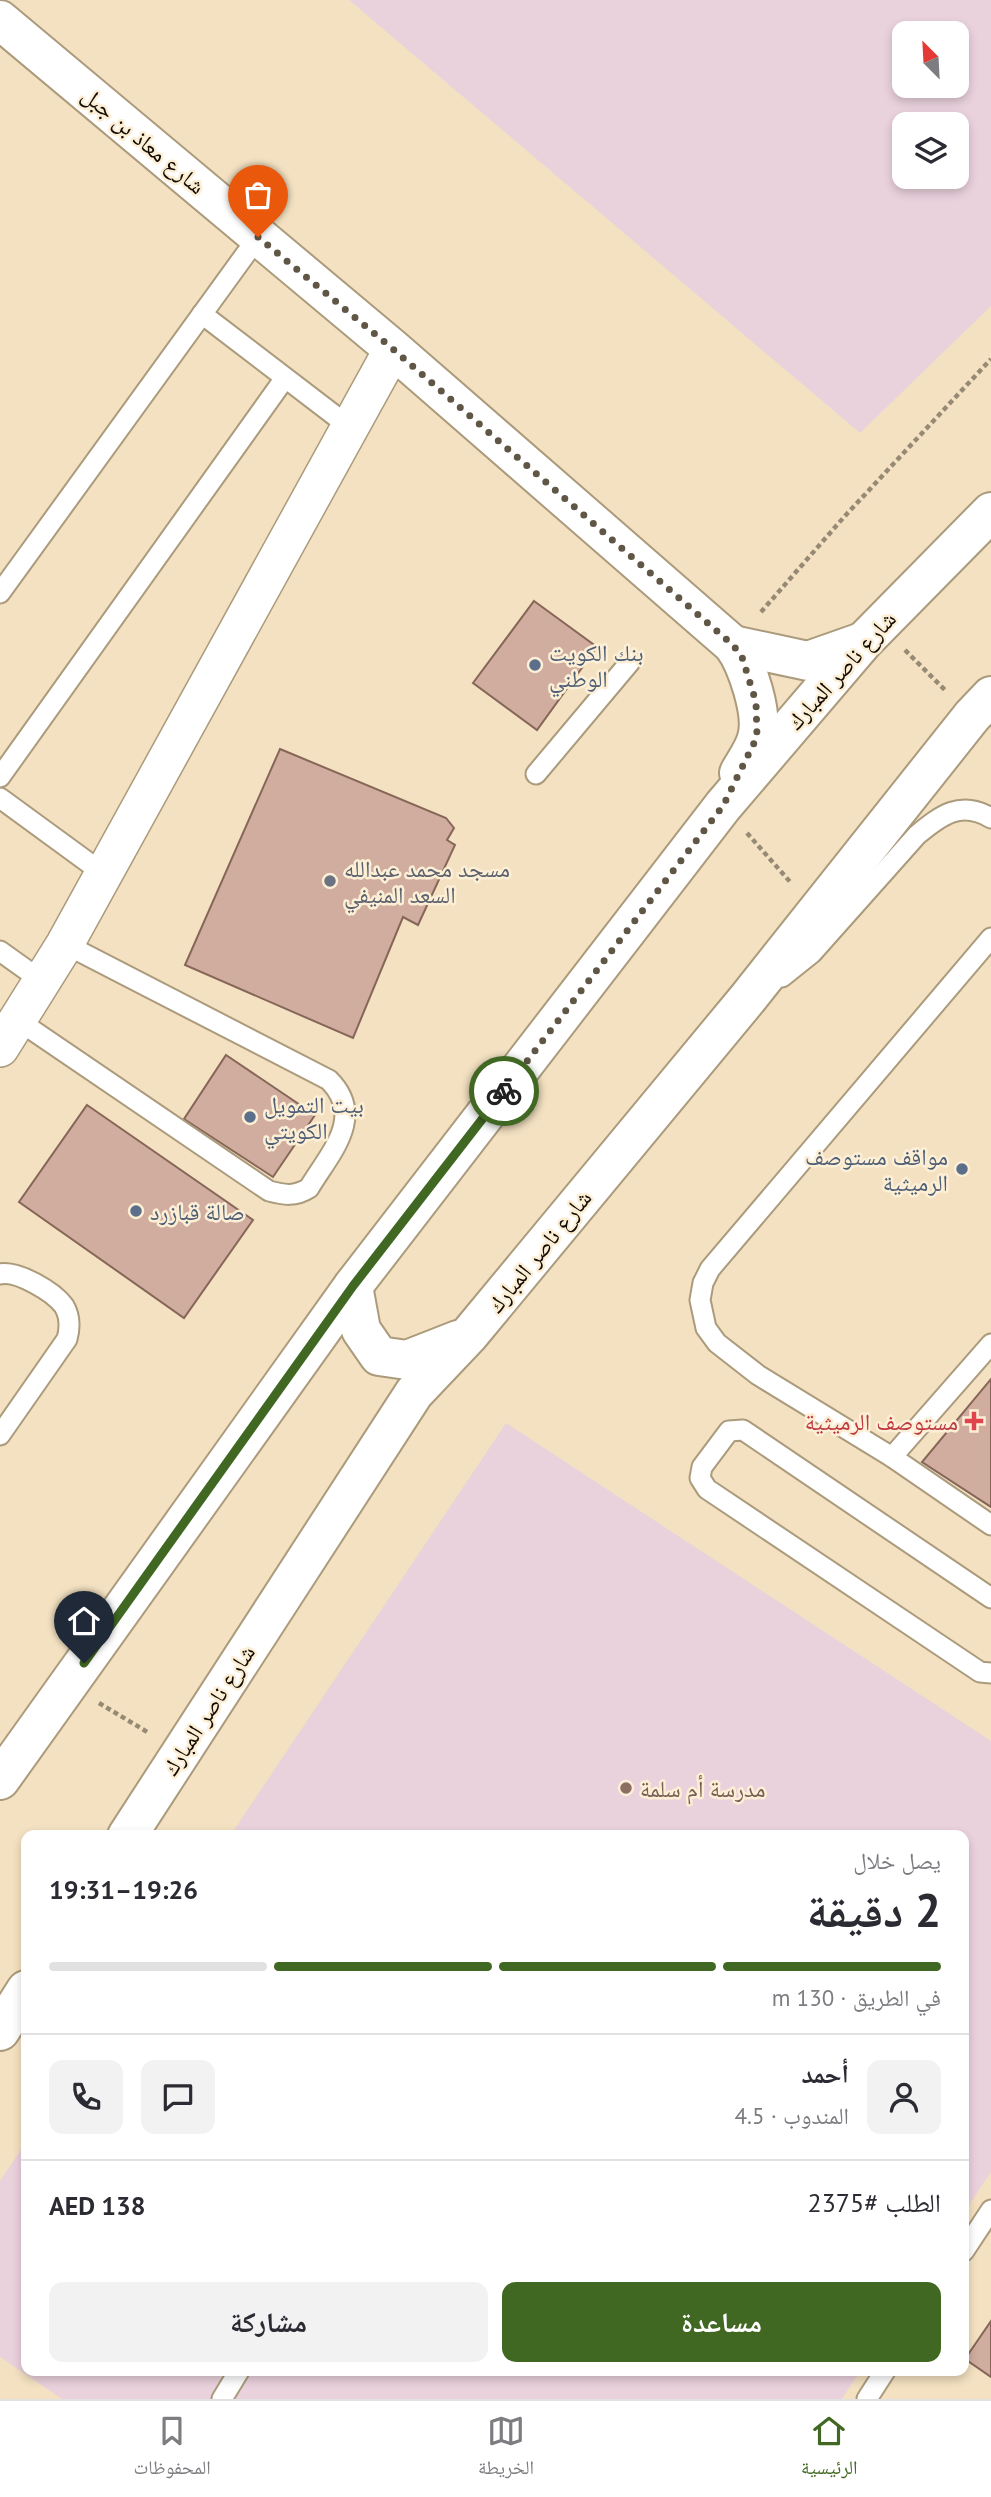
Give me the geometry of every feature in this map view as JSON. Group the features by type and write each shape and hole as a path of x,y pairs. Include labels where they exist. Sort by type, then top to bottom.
{"street":[{"name":"شارع معاذ بن جبل","path":"0,20 393,349 733,645 742,657 756,702 757,737 723,806"},
{"path":"9,1035 65,944 393,349"},
{"name":"شارع ناصر المبارك","path":"0,1780 353,1286 723,806 871,634 991,512"},
{"name":"شارع معاذ بن جبل","path":"733,645 808,661 871,634"},
{"name":"شارع ناصر المبارك","path":"131,1830 414,1394 469,1335 748,998 981,706"},
{"path":"353,1286 360,1330 379,1356 407,1360 469,1335"},
{"path":"0,2031 21,1998"}],"lane":[{"path":"0,593 258,237"},
{"path":"202,314 351,428"},
{"path":"0,777 285,378"},
{"path":"536,774 631,662"},
{"path":"0,798 104,874"},
{"path":"748,998 785,975 812,953 917,835 937,819 961,808 981,812 991,818"},
{"path":"991,938 710,1269 702,1292 702,1314 706,1328 717,1343 758,1375 891,1457 991,1525"},
{"path":"9,1035 269,1191 285,1196 301,1194 309,1188 345,1127 346,1114 339,1090 329,1080 65,944"},
{"path":"0,951 42,981"},
{"path":"0,1274 18,1274 59,1300 66,1310 70,1329 67,1339 0,1435"},
{"path":"891,1457 991,1344"},
{"path":"991,1598 743,1430 729,1431 702,1467 700,1478 707,1489 980,1672 991,1673"},
{"path":"969,2243 991,2210"},
{"path":"222,2399 236,2376"},
{"path":"867,2399 882,2376"}],"path":[{"path":"733,645 844,517 991,359"},
{"path":"871,634 981,706"},
{"path":"723,806 816,911"},
{"path":"68,1685 181,1752"}],"shaded area":[{"path":"349,0 991,0 991,306 860,433"},
{"name":"مدرسة أم سلمة","path":"506,1423 991,1741 991,2172 969,2205 969,1830 234,1830"},
{"path":"21,2150 21,2371 0,2357 0,2181"},
{"path":"28,2376 857,2376 842,2399 62,2399"}],"building":[{"name":"بنك الكويت الوطني","path":"534,601 597,647 537,730 473,683"},
{"name":"مسجد محمد عبدالله السعد المنيفي","path":"280,749 446,818 454,828 447,840 455,845 418,925 403,917 353,1038 185,965"},
{"name":"بيت التمويل الكويتي","path":"226,1055 315,1115 273,1177 184,1119"},
{"name":"صالة قبازرد","path":"87,1105 253,1220 184,1318 19,1202"},
{"name":"مستوصف الرميثية","path":"991,1379 991,1507 922,1462"},
{"path":"991,2321 991,2377 969,2362 969,2353"}],"way so far":[{"path":"258,237 393,349 733,645 742,657 756,702 757,737 723,806 504,1091"}],"place":[{"name":"بنك الكويت الوطني","path":"535,665"},
{"name":"مسجد محمد عبدالله السعد المنيفي","path":"330,881"},
{"name":"بيت التمويل الكويتي","path":"250,1117"},
{"name":"مواقف مستوصف الرميثية","path":"962,1169"},
{"name":"صالة قبازرد","path":"136,1211"},
{"name":"مستوصف الرميثية","path":"974,1421"},
{"name":"مدرسة أم سلمة","path":"626,1788"}],"route":[{"path":"84,1663 353,1286 504,1091"}]}
